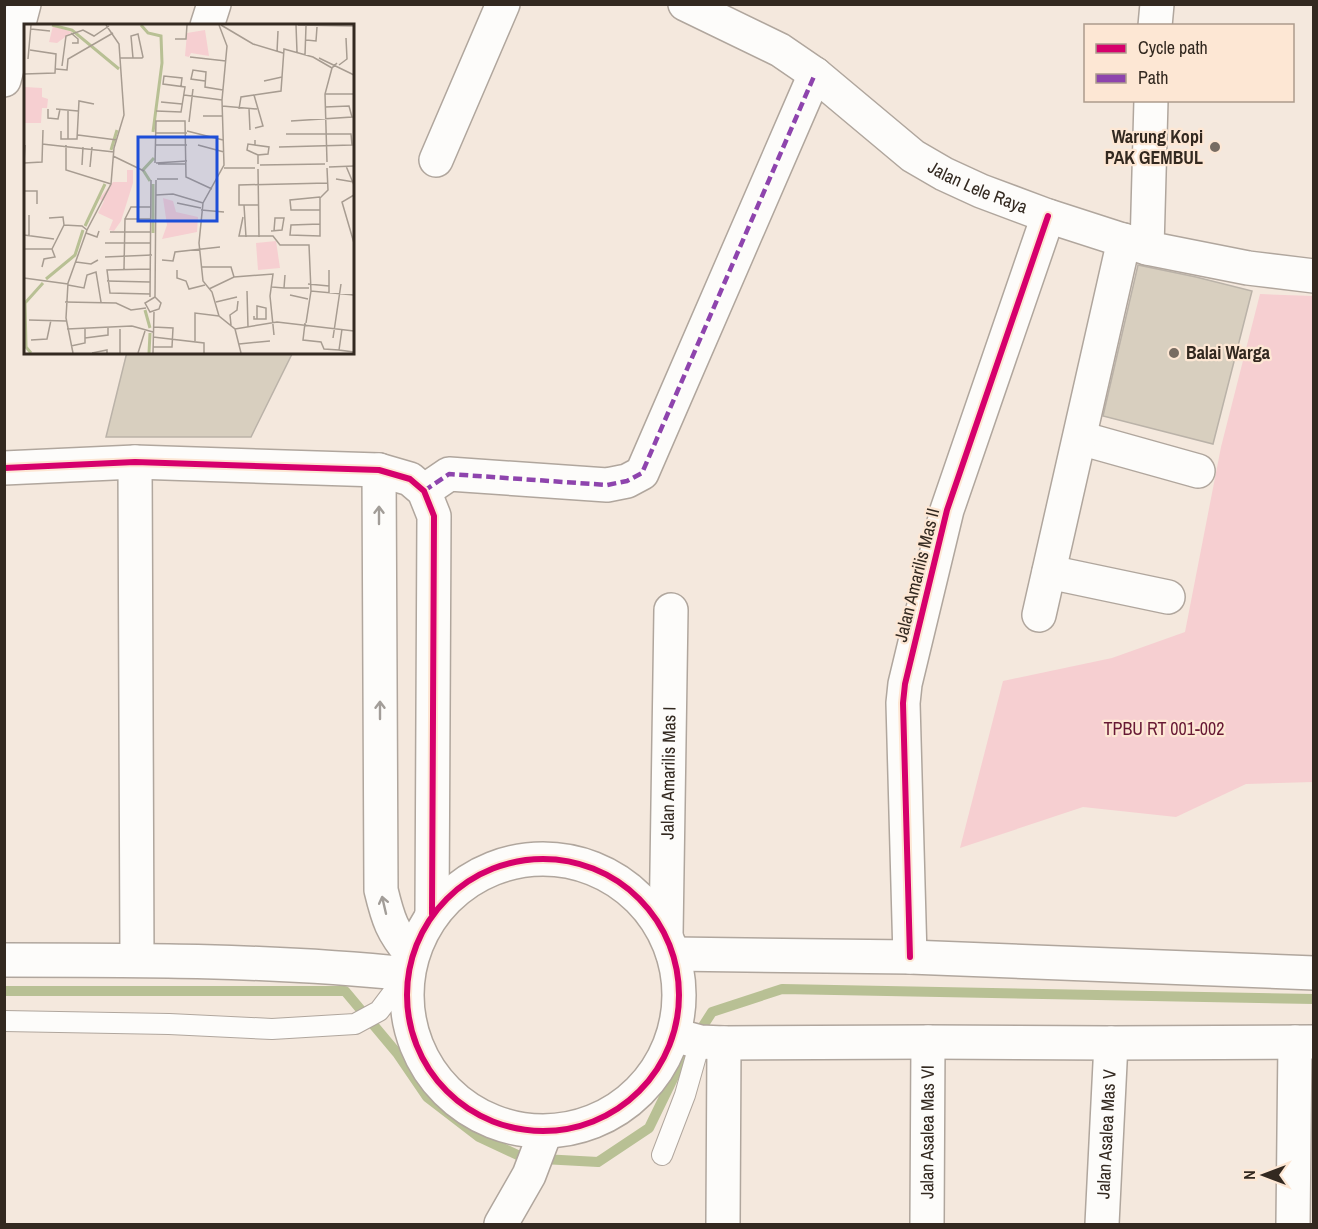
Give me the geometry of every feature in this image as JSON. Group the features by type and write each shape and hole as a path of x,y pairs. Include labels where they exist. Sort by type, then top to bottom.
{"street":[{"path":"4,80 24,4"},
{"path":"208,24 213,4"},
{"path":"436,160 503,4"},
{"name":"Jalan Lele Raya","path":"685,4 780,50 815,74 913,156 944,174 981,191 1048,216 1136,244 1248,268 1314,276"},
{"path":"1155,24 1157,4"},
{"path":"424,491 449,474 607,485 627,481 642,473 815,74"},
{"path":"1039,615 1080,438 1136,244 1152,102"},
{"name":"Jalan Amarilis Mas II","path":"910,957 903,703 905,684 947,510 1048,216"},
{"path":"1080,438 1198,471"},
{"path":"4,468 135,462 378,470 410,479 424,491 434,516 432,914"},
{"path":"135,462 137,960"},
{"path":"378,470 381,890 387,916 410,964"},
{"path":"1049,572 1168,597"},
{"name":"Jalan Amarilis Mas I","path":"669,945 671,610"},
{"path":"723,1223 699,1040 678,1008 678,981 669,945 646,906 621,883 589,866 555,859 520,860 486,870 456,888 432,914 420,934 410,964 406,998 411,1030 423,1061 444,1091 474,1114 509,1129 545,1133 580,1128 611,1114 638,1093 659,1066 699,1040 1304,1042 1293,1224"},
{"path":"669,945 1314,973"},
{"path":"4,960 137,960 345,968 410,964"},
{"name":"Jalan Asalea Mas VI","path":"927,1224 928,1042"},
{"name":"Jalan Asalea Mas V","path":"1102,1224 1111,1043"},
{"path":"501,1224 529,1175 545,1133"}],"lane":[{"path":"4,1021 169,1024 272,1029 355,1024 379,1011 410,964"},
{"path":"662,1155 685,1095 699,1040"}],"green space":[{"name":"TPBU RT 001-002","path":"1260,294 1313,296 1313,782 1246,784 1176,817 1083,807 960,848 1003,681 1112,658 1185,632 1221,447"}],"building":[{"name":"Balai Warga","path":"1138,265 1252,291 1213,444 1103,416"},
{"path":"127,354 292,354 251,437 106,437"}],"waterway":[{"path":"4,991 345,991 397,1053 427,1097 479,1137 524,1158 598,1162 649,1128 685,1054 712,1012 782,989 1314,999"}],"marked path":[{"path":"424,491 449,474 607,485 627,481 642,473 815,74"}],"cycle path":[{"path":"910,957 903,703 905,684 947,510 1048,216"},
{"path":"4,468 135,462 379,470 410,479 424,491 434,516 432,914"},
{"path":"530,859 556,859 583,865 607,875 630,890 648,908 669,943 677,968 679,995 677,1022 669,1047 648,1082 630,1100 607,1115 583,1125 556,1131 530,1131 503,1125 479,1115 456,1100 438,1082 423,1059 413,1035 407,1008 407,982 413,955 423,931 438,908 456,890 479,875 503,865 530,859"}],"place":[{"name":"Warung Kopi PAK GEMBUL","path":"1215,147"},
{"name":"Balai Warga","path":"1174,353"}]}
